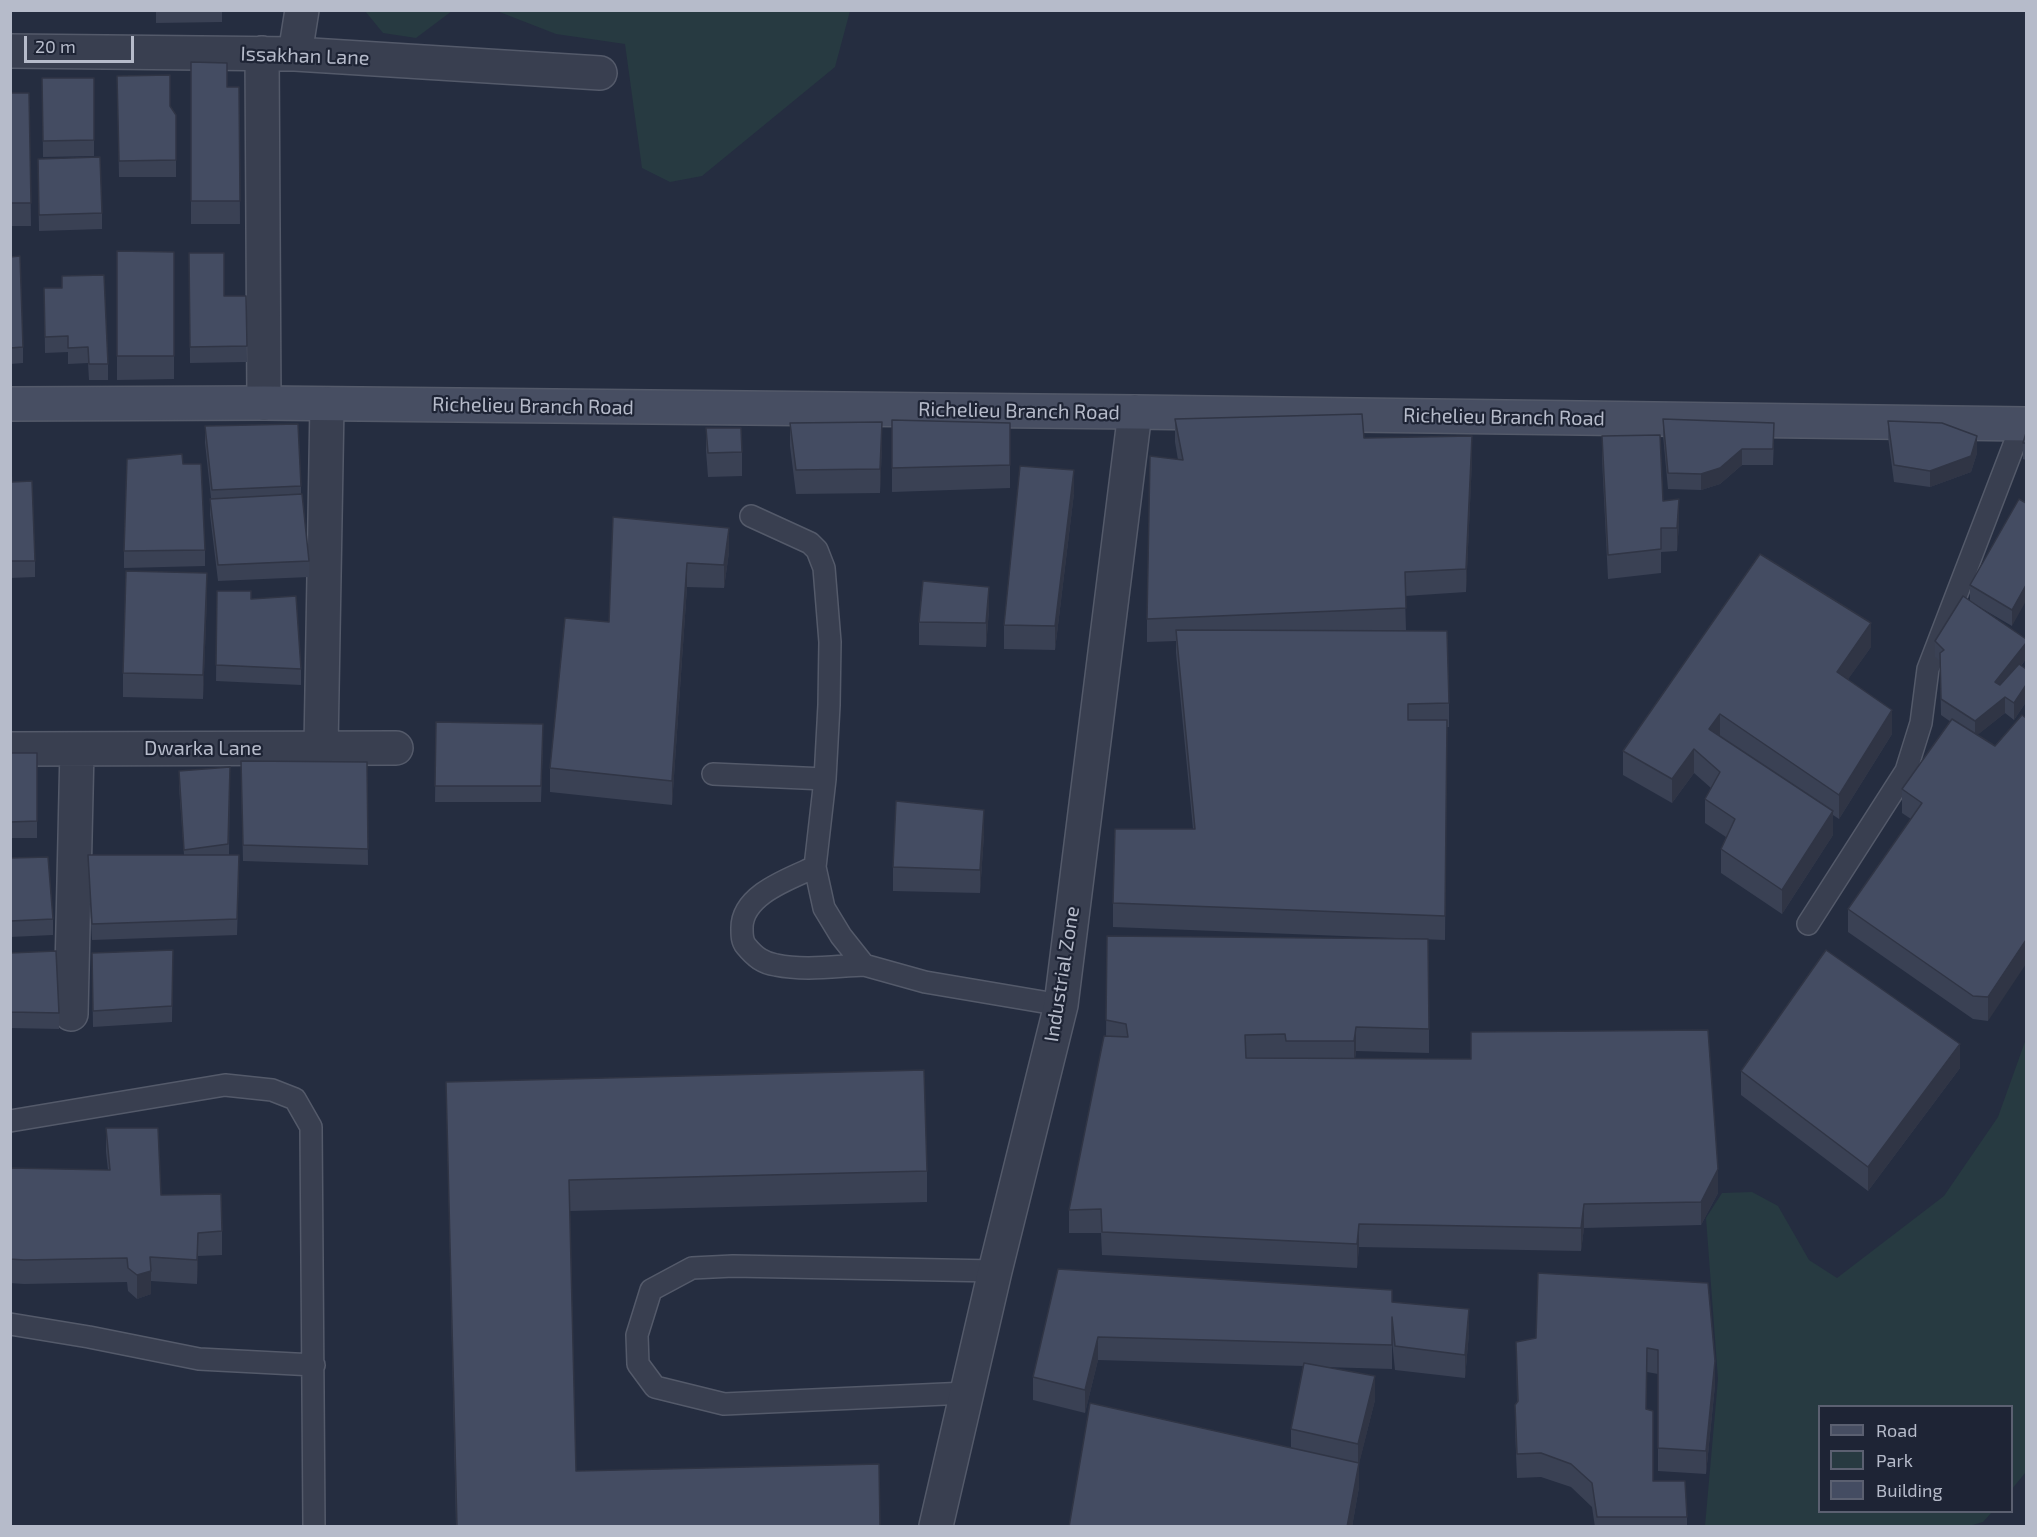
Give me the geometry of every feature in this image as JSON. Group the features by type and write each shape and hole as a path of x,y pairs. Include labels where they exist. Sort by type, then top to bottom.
{"main road":[{"name":"Richelieu Branch Road","path":"10,404 264,403 2024,424"}],"street":[{"path":"296,54 302,10"},
{"name":"Issakhan Lane","path":"10,51 296,54 600,73"},
{"path":"262,53 264,403"},
{"path":"321,748 327,404"},
{"name":"Industrial Zone","path":"936,1527 995,1271 1061,1005 1135,412"},
{"name":"Dwarka Lane","path":"10,749 396,748"},
{"path":"71,1014 77,749"}],"lane":[{"path":"1808,924 1906,771 1922,723 1928,669 2024,424"},
{"path":"751,516 810,543 817,550 824,568 830,642 829,705 825,780 815,867 824,908 841,936 864,965"},
{"path":"713,774 825,780"},
{"path":"815,867 770,888 751,904 742,920 742,942 755,957 775,965 801,967 864,965 925,982 1061,1005"},
{"path":"10,1121 225,1085 272,1090 295,1099 311,1127 315,1527"},
{"path":"967,1393 724,1404 655,1387 638,1364 637,1335 651,1290 692,1268 733,1266 995,1271"},
{"path":"10,1324 199,1359 314,1365"}],"green space":[{"path":"850,10 835,67 702,176 670,182 642,168 625,44 556,34 497,11"},
{"path":"365,11 452,11 416,38 383,33"},
{"path":"2026,1039 2025,1473 2013,1488 2013,1405 1818,1405 1818,1513 1991,1513 1983,1522 1969,1526 1705,1526 1718,1379 1706,1218 1722,1193 1752,1192 1778,1206 1809,1260 1837,1278 1944,1196 1998,1117"}],"building":[{"path":"191,62 227,63 227,87 239,87 240,201 191,201"},
{"path":"170,75 170,106 176,115 176,160 119,161 117,76"},
{"path":"42,78 94,78 94,140 43,141"},
{"path":"10,93 29,93 31,203 10,203"},
{"path":"100,157 102,213 39,215 38,159"},
{"path":"117,251 174,252 174,356 117,356"},
{"path":"189,253 224,253 224,296 246,296 247,346 190,347"},
{"path":"20,256 23,347 10,348 10,257"},
{"path":"104,275 108,364 89,364 88,347 68,348 68,336 45,337 44,288 62,288 62,276"},
{"path":"1362,414 1364,438 1472,436 1466,569 1405,572 1406,608 1147,619 1150,456 1183,460 1175,419"},
{"path":"1663,419 1774,423 1773,449 1742,449 1720,468 1701,474 1668,473"},
{"path":"892,420 1010,423 1010,465 892,468"},
{"path":"1888,421 1942,423 1977,436 1971,456 1930,471 1894,465"},
{"path":"882,422 880,469 796,470 790,423"},
{"path":"298,424 301,486 212,490 205,426"},
{"path":"706,428 741,428 742,452 708,453"},
{"path":"1660,435 1663,501 1679,499 1677,528 1661,528 1661,549 1608,555 1602,436"},
{"path":"182,454 183,464 201,464 205,550 124,551 127,459"},
{"path":"10,463 12,482 32,481 35,561 10,561"},
{"path":"1020,466 1074,470 1055,626 1004,625"},
{"path":"302,494 309,561 218,565 210,499"},
{"path":"2019,499 2026,503 2026,585 2012,610 1970,585"},
{"path":"613,517 729,528 724,565 687,563 672,781 550,768 565,618 609,622"},
{"path":"1760,554 1871,623 1837,672 1892,710 1839,795 1720,714 1709,729 1833,811 1782,890 1721,849 1735,819 1705,799 1720,772 1694,749 1672,779 1623,751"},
{"path":"126,571 207,573 203,675 123,673"},
{"path":"923,581 989,587 986,623 919,622"},
{"path":"217,591 251,591 251,599 296,596 301,669 216,665"},
{"path":"1963,596 2026,639 2026,643 1995,682 2000,685 2019,664 2026,669 2026,685 2014,703 2005,697 1975,721 1941,699 1940,653 1944,650 1935,641"},
{"path":"1176,630 1447,631 1449,703 1408,704 1408,720 1447,720 1445,916 1113,903 1115,829 1195,829"},
{"path":"2022,715 2026,718 2026,940 1988,997 1973,996 1848,909 1922,803 1902,789 1952,719 1995,746"},
{"path":"436,722 543,724 541,786 435,786"},
{"path":"10,753 37,753 37,821 10,822"},
{"path":"241,761 367,762 368,849 243,845"},
{"path":"230,767 228,844 184,850 179,771"},
{"path":"896,801 984,810 980,870 893,867"},
{"path":"88,855 239,855 237,919 92,924"},
{"path":"48,857 53,919 10,921 10,858"},
{"path":"1107,936 1428,939 1429,1029 1356,1027 1354,1041 1286,1041 1285,1034 1245,1035 1246,1058 1471,1059 1471,1032 1708,1030 1718,1169 1701,1202 1584,1204 1581,1228 1359,1224 1357,1244 1102,1232 1101,1209 1069,1210 1104,1036 1128,1037 1126,1024 1106,1020"},
{"path":"173,950 172,1006 93,1011 92,953"},
{"path":"1826,950 1960,1044 1868,1167 1741,1071"},
{"path":"56,951 59,1013 10,1012 10,953"},
{"path":"924,1070 927,1171 569,1180 576,1471 879,1464 880,1527 457,1527 446,1082"},
{"path":"106,1128 158,1128 161,1195 221,1194 222,1231 198,1233 197,1260 150,1257 151,1271 137,1275 128,1268 127,1258 10,1259 10,1168 110,1170"},
{"path":"1058,1269 1392,1290 1392,1302 1469,1309 1465,1355 1395,1346 1392,1317 1392,1345 1098,1337 1085,1390 1033,1377"},
{"path":"1538,1273 1708,1283 1715,1361 1706,1451 1658,1448 1658,1350 1647,1348 1646,1409 1653,1411 1653,1481 1685,1481 1687,1517 1597,1517 1592,1483 1571,1464 1541,1453 1517,1454 1516,1342 1536,1338"},
{"path":"1304,1363 1375,1376 1358,1444 1291,1429"},
{"path":"1090,1403 1359,1463 1347,1527 1069,1527"}]}
